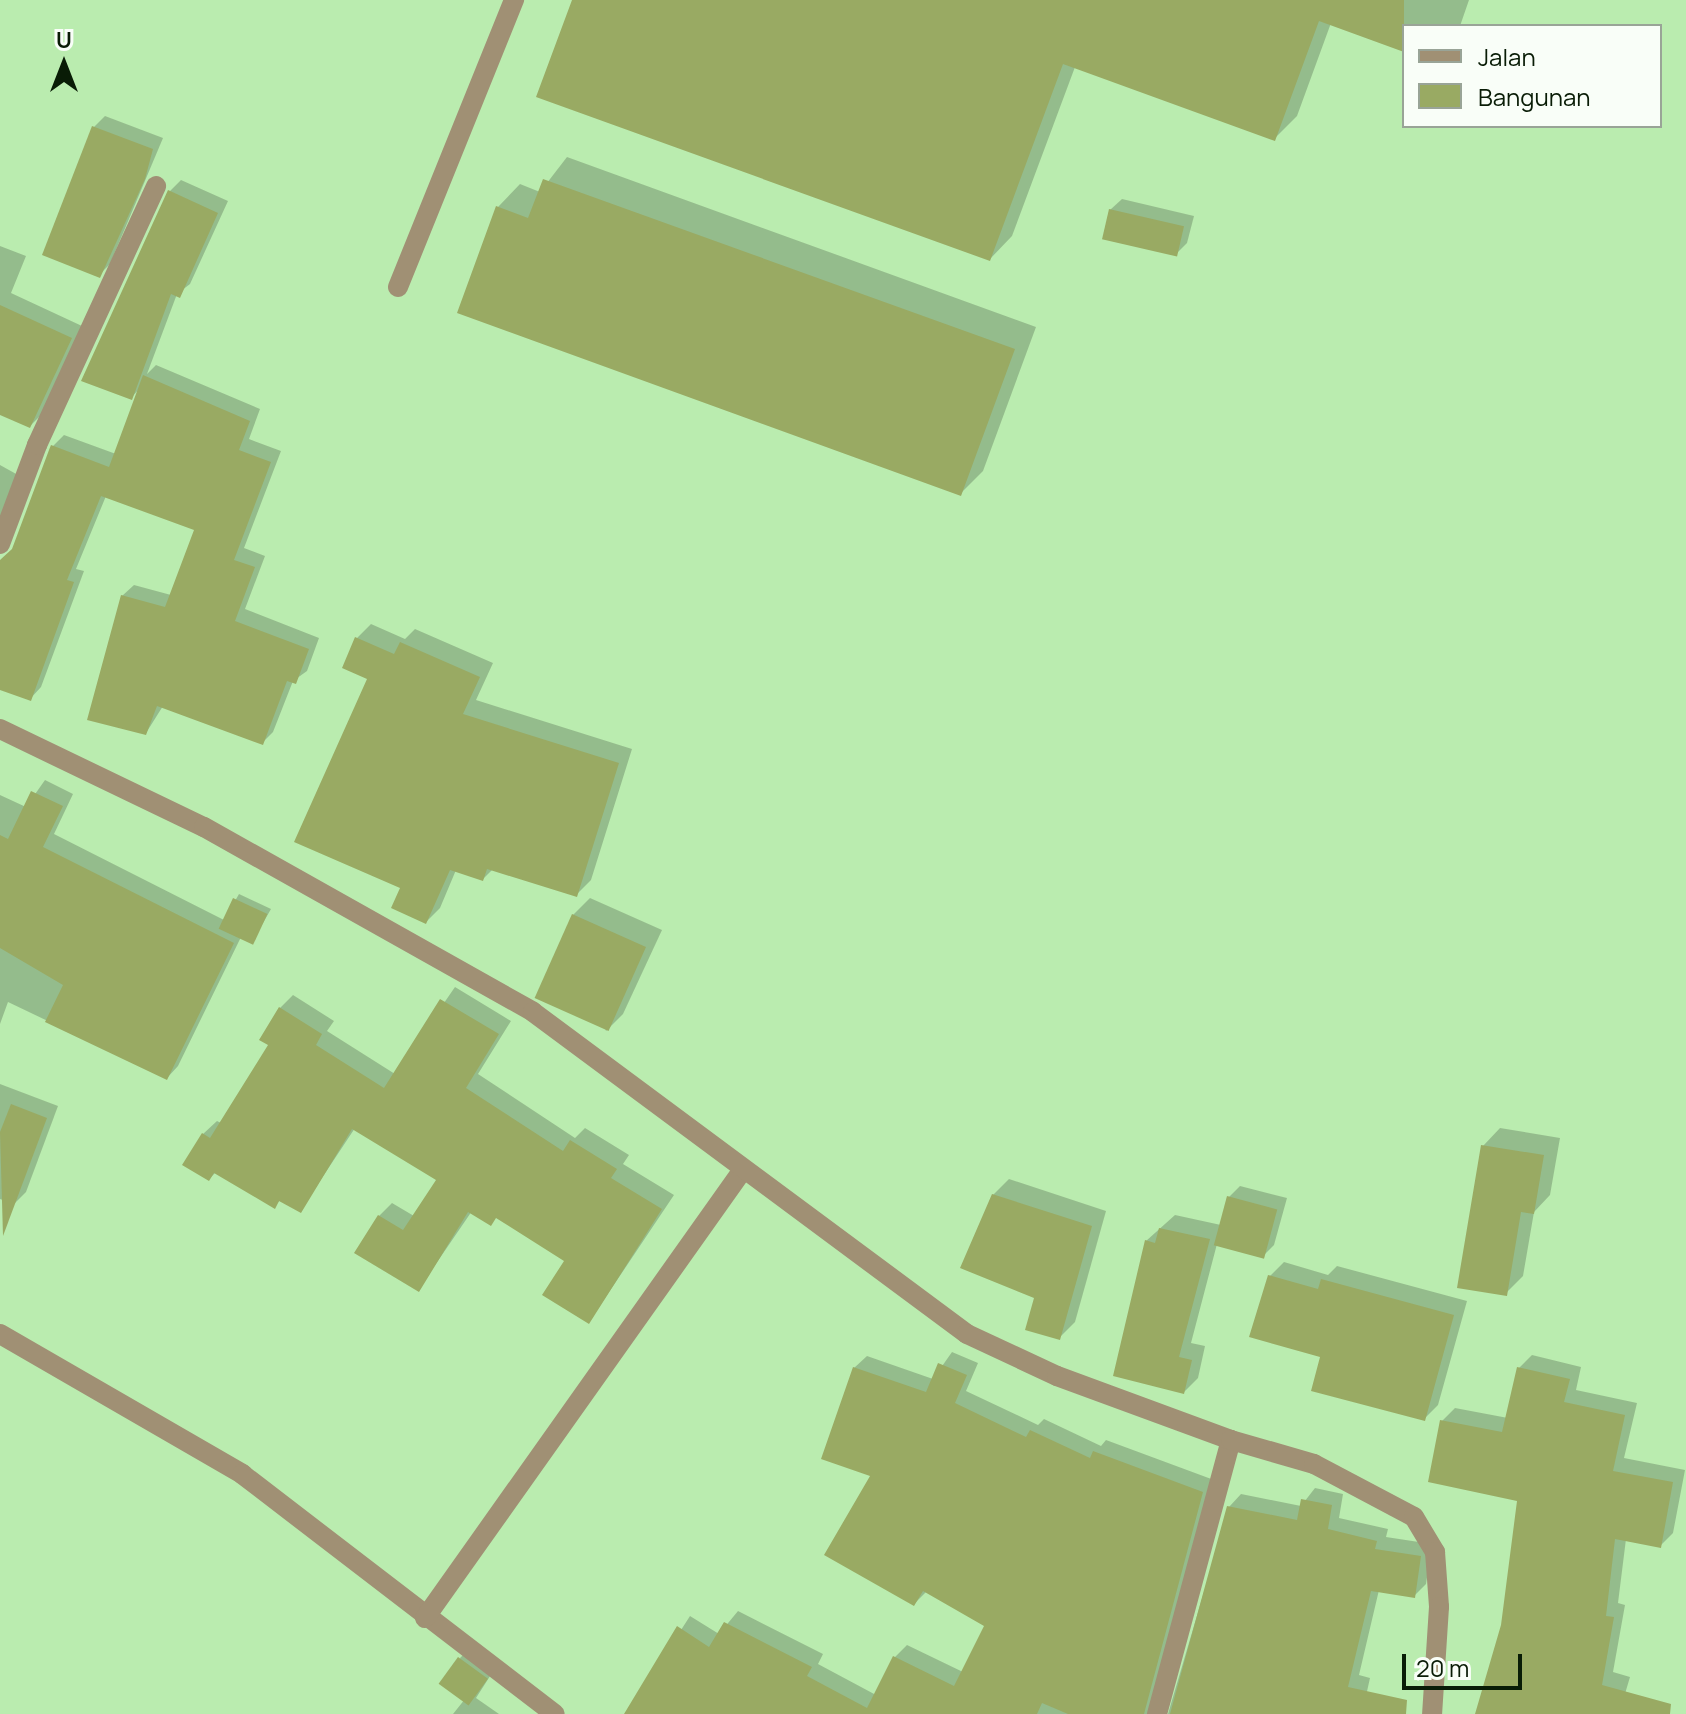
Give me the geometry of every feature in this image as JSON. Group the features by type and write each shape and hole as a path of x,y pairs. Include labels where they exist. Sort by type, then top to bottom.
{"street":[{"path":"398,287 514,0"},
{"path":"0,544 37,445 156,186"},
{"path":"0,729 204,827 439,955 533,1012 742,1171 967,1334 1057,1376 1231,1440 1346,1478 1414,1517 1427,1533 1435,1552 1439,1607 1432,1714"},
{"path":"425,1618 742,1171"},
{"path":"0,1334 242,1474 425,1618 555,1714"},
{"path":"1157,1714 1231,1440"}],"building":[{"path":"572,0 1404,0 1402,51 1319,21 1275,141 1063,64 990,261 536,97"},
{"path":"92,126 153,149 145,179 100,278 42,255"},
{"path":"543,179 1015,349 961,496 457,313 496,206 528,218"},
{"path":"168,190 218,213 180,298 171,294 132,400 81,381"},
{"path":"1109,209 1184,226 1177,257 1102,239"},
{"path":"0,305 72,338 30,428 0,415"},
{"path":"143,375 250,421 239,450 271,462 234,560 255,567 235,621 309,649 296,684 287,681 263,745 157,706 146,735 87,720 121,595 165,607 194,530 101,496 67,580 74,582 31,701 0,690 0,560 12,549 51,445 109,467"},
{"path":"355,637 394,654 400,642 480,677 463,714 619,763 577,897 487,869 483,881 450,870 426,924 391,908 400,888 294,842 367,679 342,668"},
{"path":"31,791 63,806 43,847 234,943 167,1080 45,1022 63,985 0,948 0,835 8,839"},
{"path":"233,898 267,914 253,945 219,929"},
{"path":"572,914 646,947 609,1031 535,998"},
{"path":"440,999 499,1034 466,1088 563,1151 570,1140 617,1169 611,1178 662,1209 589,1324 542,1295 564,1261 496,1218 491,1226 468,1212 419,1292 354,1253 378,1215 403,1230 436,1180 352,1129 301,1213 279,1201 275,1209 214,1173 209,1181 182,1165 202,1133 210,1138 268,1045 259,1040 279,1007 322,1034 316,1045 384,1088"},
{"path":"11,1104 47,1118 3,1236 0,1132"},
{"path":"1481,1145 1544,1155 1534,1214 1521,1212 1507,1296 1457,1288"},
{"path":"992,1194 1092,1226 1060,1340 1025,1330 1034,1298 960,1268"},
{"path":"1227,1196 1277,1209 1264,1259 1214,1245"},
{"path":"1159,1228 1210,1239 1179,1357 1192,1360 1184,1394 1113,1376 1145,1240 1155,1243"},
{"path":"1268,1275 1318,1289 1321,1279 1454,1315 1425,1421 1311,1391 1320,1357 1249,1337"},
{"path":"938,1363 967,1375 955,1403 1026,1437 1030,1430 1090,1458 1093,1451 1203,1492 1144,1714 1068,1714 1042,1703 1037,1714 624,1714 677,1626 709,1647 724,1622 812,1667 807,1676 867,1708 893,1656 954,1686 984,1626 923,1591 914,1606 824,1555 870,1476 821,1459 853,1367 926,1392"},
{"path":"1517,1367 1570,1379 1564,1402 1625,1415 1613,1471 1673,1482 1661,1548 1615,1539 1606,1616 1614,1617 1602,1685 1671,1704 1670,1714 1475,1714 1501,1625 1517,1501 1428,1482 1440,1420 1502,1432"},
{"path":"1301,1499 1332,1505 1328,1529 1377,1541 1375,1549 1421,1556 1415,1598 1371,1591 1348,1687 1407,1700 1406,1714 1170,1714 1227,1506 1297,1520"},
{"path":"458,1657 488,1679 469,1705 439,1684"}]}
